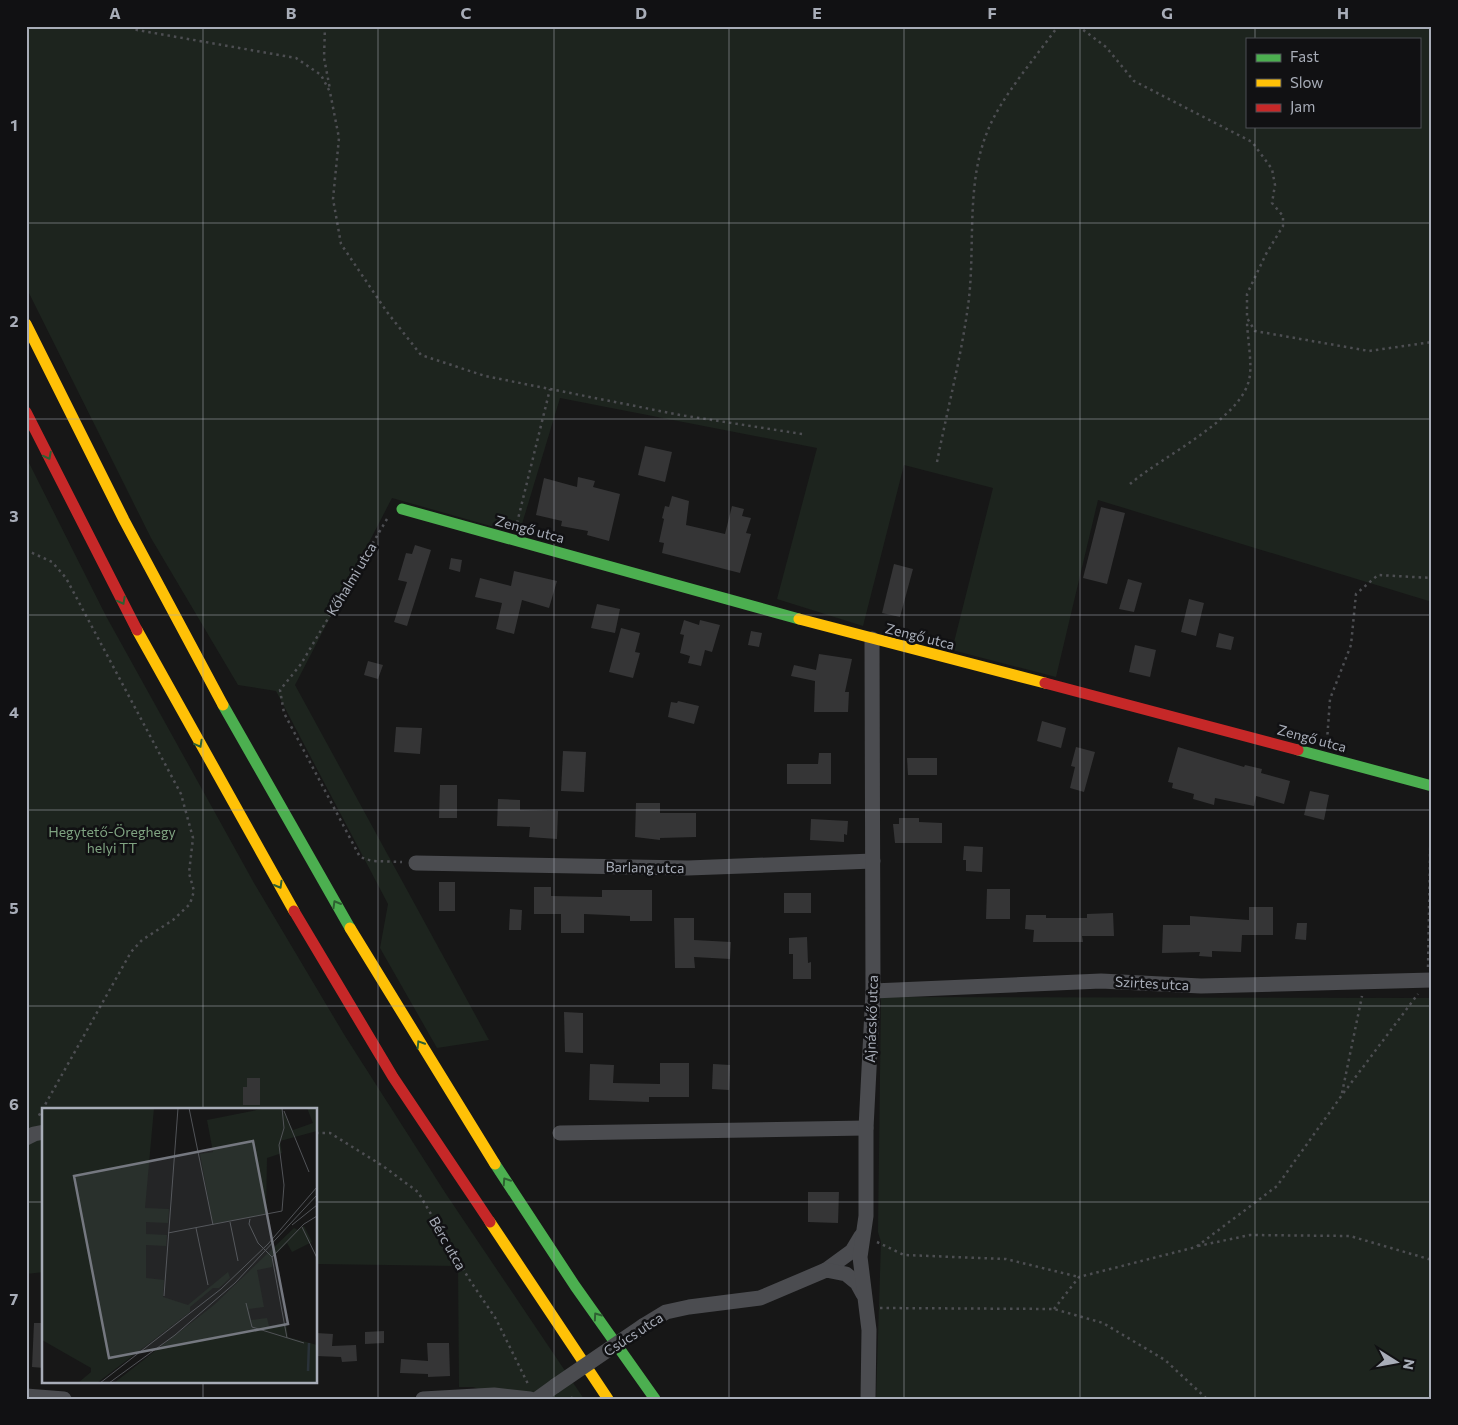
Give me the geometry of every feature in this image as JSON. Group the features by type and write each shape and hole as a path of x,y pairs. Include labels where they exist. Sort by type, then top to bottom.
{"main road":[{"path":"26,324 123,517 193,649 345,920 491,1158 655,1399"},
{"path":"26,412 87,535 160,674 294,911 393,1077 608,1399"},
{"name":"Zengő utca","path":"402,509 872,639 1149,709 1431,786"}],"street":[{"name":"Ajnácskő utca","path":"868,1399 870,1330 860,1257 866,1216 866,1128 873,991 872,639"},
{"name":"Barlang utca","path":"416,863 688,868 873,861"},
{"name":"Szirtes utca","path":"873,991 1101,981 1201,986 1430,980"},
{"path":"560,1133 866,1128"},
{"path":"26,1138 42,1133"},
{"name":"Csúcs utca","path":"532,1396 555,1386 666,1312 760,1298 826,1270 852,1251 862,1235"},
{"path":"826,1270 846,1274 857,1283 865,1302"},
{"path":"423,1399 494,1395 532,1396"},
{"path":"26,1396 64,1399"}],"path":[{"path":"130,26 136,30 296,58 321,75 330,92"},
{"path":"325,26 324,58 339,138 332,199 341,244 386,312 421,355 486,376 680,414 802,434"},
{"path":"937,462 968,306 976,181 981,152 988,130 997,112 1058,26"},
{"path":"1078,26 1106,47 1134,81 1252,142 1272,169 1275,185 1272,202 1283,216 1283,226 1266,254 1247,294 1251,367 1249,381 1242,398 1220,420 1193,440 1147,469 1130,484"},
{"path":"1247,318 1255,331 1269,335 1369,352 1432,342"},
{"path":"513,540 550,389"},
{"name":"Kőhalmi utca","path":"402,509 396,509 389,516 304,656 301,664 280,690 284,713 352,846 360,857 372,861 416,863"},
{"path":"26,550 52,562 66,578 181,794 193,838 189,873 194,891 190,904 184,911 142,940 131,952 43,1108"},
{"path":"1325,757 1330,699 1351,645 1356,594 1378,576 1432,578"},
{"path":"1196,1247 1278,1186 1342,1095 1430,980 1431,786"},
{"path":"1342,1095 1365,982"},
{"path":"26,1138 42,1110"},
{"name":"Bérc utca","path":"318,1133 330,1134 383,1166 418,1192 468,1279 496,1319 532,1396"},
{"path":"862,1235 904,1255 1006,1259 1079,1277 1250,1235 1350,1236 1432,1260"},
{"path":"1054,1309 1079,1277"},
{"path":"865,1302 1054,1309 1103,1323 1165,1360 1207,1399"},
{"path":"571,1399 575,1394"}],"green space":[{"path":"26,26 1432,26 1432,602 1098,500 1056,677 952,650 993,488 904,465 863,626 777,599 817,448 560,398 519,534 392,498 295,685 489,1040 437,1048 380,948 388,904 276,691 238,685 151,538 26,287"},
{"name":"Hegytető-Öreghegy helyi TT","path":"26,457 106,616 254,883 345,1036 446,1194 584,1399 506,1399 473,1387 459,1387 458,1266 318,1264 318,1108 42,1108 42,1272 26,1274"},
{"path":"881,997 1432,998 1432,1399 876,1399 881,1242 878,1232"}],"building":[{"path":"645,446 672,452 665,482 638,475"},
{"path":"578,477 595,481 593,487 620,494 609,541 587,535 588,531 561,526 562,521 536,515 544,478 577,487"},
{"path":"672,496 689,501 686,525 725,534 732,506 744,509 742,516 751,518 746,533 751,534 740,573 662,553 664,543 659,542 664,519 662,518 665,506 669,507"},
{"path":"1101,507 1125,513 1107,584 1083,578"},
{"path":"415,545 431,550 407,626 394,622 407,582 398,580 406,553 412,554"},
{"path":"451,558 462,560 460,572 449,569"},
{"path":"894,564 913,569 900,617 882,613"},
{"path":"514,571 557,581 549,608 522,600 514,634 496,629 502,603 475,597 480,578 511,586"},
{"path":"1128,579 1142,583 1134,612 1119,609"},
{"path":"1189,599 1204,603 1196,636 1181,632"},
{"path":"597,604 620,609 615,633 591,628"},
{"path":"684,620 699,625 700,620 720,625 712,652 705,650 701,666 688,663 690,656 680,653 684,635 680,634"},
{"path":"621,628 640,633 635,652 640,653 633,678 609,672"},
{"path":"751,631 762,633 759,647 748,645"},
{"path":"1219,633 1234,637 1231,650 1216,647"},
{"path":"1135,645 1156,650 1150,677 1129,672"},
{"path":"819,654 852,659 845,692 849,692 848,712 814,712 815,681 791,676 794,665 816,670"},
{"path":"368,661 383,665 378,679 364,675"},
{"path":"678,701 699,706 694,724 668,717 671,702 677,703"},
{"path":"1042,721 1066,728 1061,748 1037,741"},
{"path":"396,727 422,728 420,754 394,752"},
{"path":"1076,747 1095,752 1084,792 1070,788 1075,767 1071,766"},
{"path":"1178,747 1244,767 1245,765 1262,769 1261,773 1290,781 1284,804 1256,796 1254,806 1215,798 1214,805 1193,799 1194,794 1172,788 1173,783 1168,782"},
{"path":"563,751 586,752 584,792 561,791"},
{"path":"819,753 831,753 831,784 787,784 787,764 818,764"},
{"path":"907,758 937,758 937,775 908,775"},
{"path":"440,785 457,785 457,818 439,818"},
{"path":"1310,791 1329,795 1324,820 1304,815"},
{"path":"498,799 520,800 520,810 558,811 557,839 529,837 530,827 497,826"},
{"path":"636,803 660,803 660,813 696,813 696,837 660,838 660,840 635,837"},
{"path":"899,818 919,818 919,822 942,823 942,843 895,843 893,824 899,824"},
{"path":"811,819 848,821 847,835 844,834 844,842 810,840"},
{"path":"964,846 983,847 982,872 966,871 966,860 963,860"},
{"path":"439,882 455,882 455,911 439,911"},
{"path":"534,887 551,887 551,896 602,897 602,890 652,890 652,921 630,921 630,916 584,914 584,933 561,933 561,914 534,914"},
{"path":"987,889 1010,889 1010,919 986,919"},
{"path":"784,893 811,893 811,913 784,913"},
{"path":"1249,907 1273,907 1273,935 1242,935 1241,952 1212,951 1212,957 1199,956 1200,952 1162,953 1163,925 1190,925 1190,916 1249,920"},
{"path":"510,909 522,910 521,930 509,930"},
{"path":"1113,913 1114,936 1082,936 1083,942 1033,942 1034,930 1025,929 1026,915 1046,915 1046,918 1087,918 1087,914"},
{"path":"674,918 694,918 694,940 731,942 730,959 694,957 695,968 675,968"},
{"path":"1297,923 1307,923 1306,940 1295,939"},
{"path":"807,937 808,963 811,962 811,979 793,979 793,954 789,954 789,938"},
{"path":"564,1012 583,1013 583,1053 565,1052"},
{"path":"660,1063 689,1063 689,1097 649,1097 649,1102 589,1100 590,1064 614,1065 613,1083 660,1084"},
{"path":"713,1064 730,1065 729,1090 712,1089"},
{"path":"247,1078 260,1078 260,1105 243,1105 243,1087 247,1087"},
{"path":"808,1192 839,1192 838,1223 808,1222"},
{"path":"34,1323 42,1323 42,1368 32,1367"},
{"path":"384,1331 384,1343 365,1344 365,1332"},
{"path":"318,1333 333,1334 332,1346 356,1345 357,1361 342,1362 341,1357 318,1356"},
{"path":"427,1343 449,1343 450,1376 428,1377 428,1374 400,1373 401,1359 428,1361"}],"traffic: fast":[{"path":"402,509 799,619"},
{"path":"223,705 350,928"},
{"path":"1298,750 1432,786"},
{"path":"495,1164 575,1286 655,1399"}],"traffic: slow":[{"path":"26,324 124,520 223,705"},
{"path":"799,619 1045,683"},
{"path":"137,630 294,911"},
{"path":"350,928 495,1164"},
{"path":"490,1222 608,1399"}],"traffic: jam":[{"path":"26,412 137,630"},
{"path":"1045,683 1298,750"},
{"path":"294,911 393,1077 490,1222"}]}
